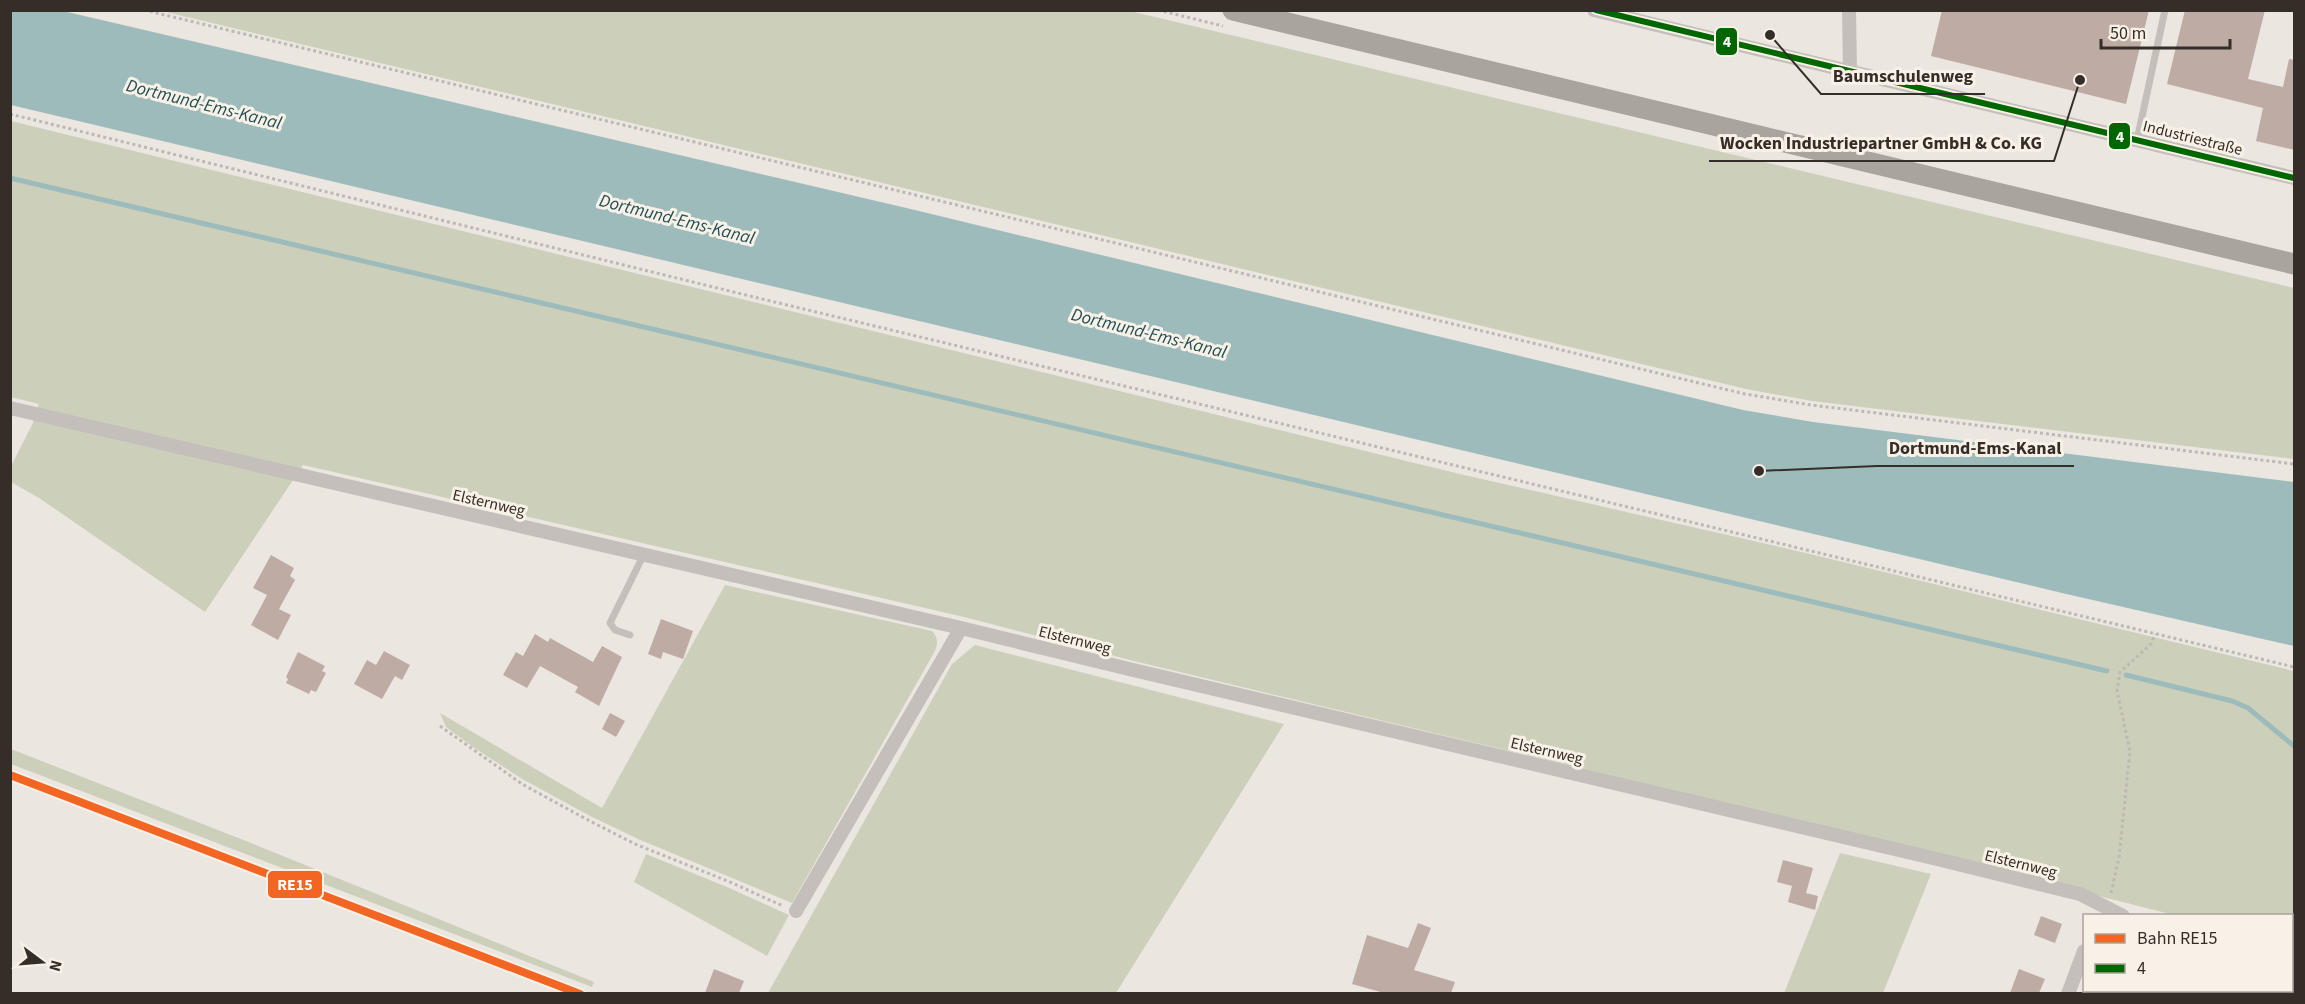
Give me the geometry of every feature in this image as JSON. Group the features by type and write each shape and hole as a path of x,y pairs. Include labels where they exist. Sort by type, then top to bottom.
{"main road":[{"path":"1233,10 2295,264"}],"street":[{"name":"Industriestraße","path":"1594,10 2295,178"},
{"path":"1850,10 1850,71"},
{"name":"Elsternweg","path":"10,408 961,628 1948,862 2080,894 2104,911"},
{"path":"796,911 961,628"},
{"path":"2068,993 2083,956"}],"lane":[{"path":"2137,140 2165,10"},
{"path":"630,635 615,630 610,623 644,555"}],"path":[{"path":"144,10 1745,393 1811,405 2295,464"},
{"path":"10,114 780,304 2295,667"},
{"path":"2104,911 2119,858 2130,751 2117,691 2120,672 2151,644 2155,634"},
{"path":"440,726 522,784 586,819 635,844 796,911"}],"green space":[{"path":"162,11 1130,11 2294,288 2294,459 1812,401 1746,389"},
{"path":"11,121 1460,474 1806,553 2294,671 2294,946 2293,914 2170,914 1842,831 1134,661 964,617 303,465 205,612 39,498 11,482 10,468 32,425 39,404 11,397"},
{"path":"725,585 932,631 936,638 935,651 792,903 638,839 590,816 524,780 473,747 446,727 440,713 602,808"},
{"path":"975,645 1284,724 1116,993 768,993 952,664"},
{"path":"11,749 594,982 592,987 11,764"},
{"path":"1840,853 1931,874 1883,993 1784,993"},
{"path":"646,854 789,915 767,956 634,882"}],"water":[{"path":"11,10 63,11 915,210 1743,410 1813,422 2294,482 2294,646 2062,593 11,105"}],"building":[{"path":"1942,10 2149,10 2126,104 1931,56"},
{"path":"2185,10 2265,10 2248,79 2283,87 2289,59 2295,60 2295,150 2256,141 2263,108 2167,84"},
{"path":"271,555 294,568 290,576 295,580 279,609 291,615 278,640 251,625 267,595 253,588"},
{"path":"661,619 693,631 683,659 663,652 661,659 648,654"},
{"path":"535,634 548,642 550,638 593,662 602,646 622,657 599,706 575,692 578,687 540,666 527,688 503,675 516,652 523,656"},
{"path":"384,651 410,665 402,680 395,676 382,699 354,684 367,660 376,665"},
{"path":"298,652 325,666 322,671 326,673 316,692 311,690 309,694 286,683 288,679 286,677"},
{"path":"610,713 625,721 616,737 602,729"},
{"path":"1783,860 1813,868 1806,893 1818,896 1815,910 1788,902 1792,886 1777,882"},
{"path":"2041,916 2062,924 2055,943 2034,935"},
{"path":"1418,923 1431,928 1414,970 1455,982 1451,993 1384,993 1352,984 1367,935 1408,948"},
{"path":"714,969 744,981 739,993 705,993"},
{"path":"2019,969 2045,979 2039,993 2010,993"}],"waterway":[{"path":"10,178 2107,671"},
{"path":"2126,675 2232,701 2248,708 2294,746"}],"rail line":[{"name":"RE15","path":"10,775 580,994"}],"transit line":[{"name":"4","path":"1596,10 2294,178"}],"place":[{"name":"Baumschulenweg","path":"1770,35"},
{"name":"Wocken Industriepartner GmbH & Co. KG","path":"2080,80"},
{"name":"Dortmund-Ems-Kanal","path":"1759,471"}]}
